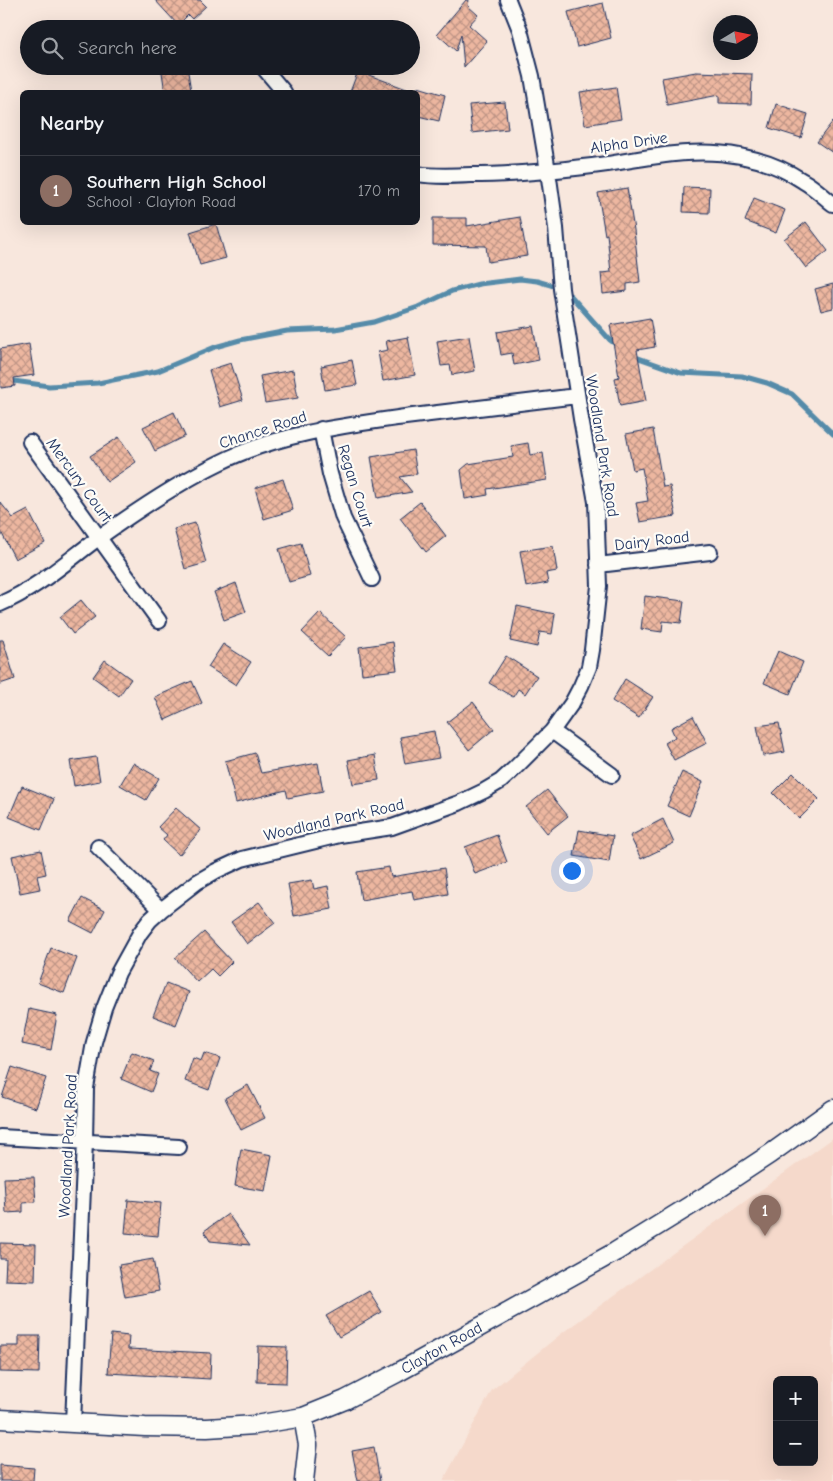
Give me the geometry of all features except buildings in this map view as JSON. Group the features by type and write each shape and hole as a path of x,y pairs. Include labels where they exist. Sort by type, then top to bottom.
{"street":[{"name":"Woodland Park Road","path":"73,1423 86,1141 86,1088 94,1042 104,1008 118,973 140,933 161,910 197,882 216,870 242,859 340,836 392,827 468,799 501,781 552,731 572,704 588,666 592,650 599,586 596,502 577,396 561,289 556,228 548,171 532,76 520,30 508,0"},
{"path":"270,75 282,90"},
{"name":"Alpha Drive","path":"420,174 431,176 492,175 608,164 659,155 688,153 723,154 740,156 775,166 804,181 833,204"},
{"name":"Chance Road","path":"0,604 26,591 153,500 219,462 260,446 321,429 577,396"},
{"name":"Regan Court","path":"321,429 330,474 343,518 372,579"},
{"name":"Mercury Court","path":"30,442 159,622"},
{"name":"Dairy Road","path":"598,565 710,552"},
{"path":"552,731 612,775"},
{"path":"98,847 161,910"},
{"name":"Clayton Road","path":"0,1419 207,1428 255,1425 303,1416 345,1400 389,1377 615,1252 732,1179 833,1109"},
{"path":"0,1137 179,1147"},
{"path":"303,1416 308,1445 304,1481"}],"shaded area":[{"path":"833,1138 833,1481 443,1481 492,1390 562,1333"}],"waterway":[{"path":"0,379 49,386 98,383 158,371 215,347 240,340 287,331 335,329 374,322 418,307 452,291 479,284 520,279 554,286 571,296 610,340 618,346"},
{"path":"633,356 681,373 742,376 767,383 792,394 833,434"}],"place":[{"name":"Southern High School","path":"765,1236"}]}
